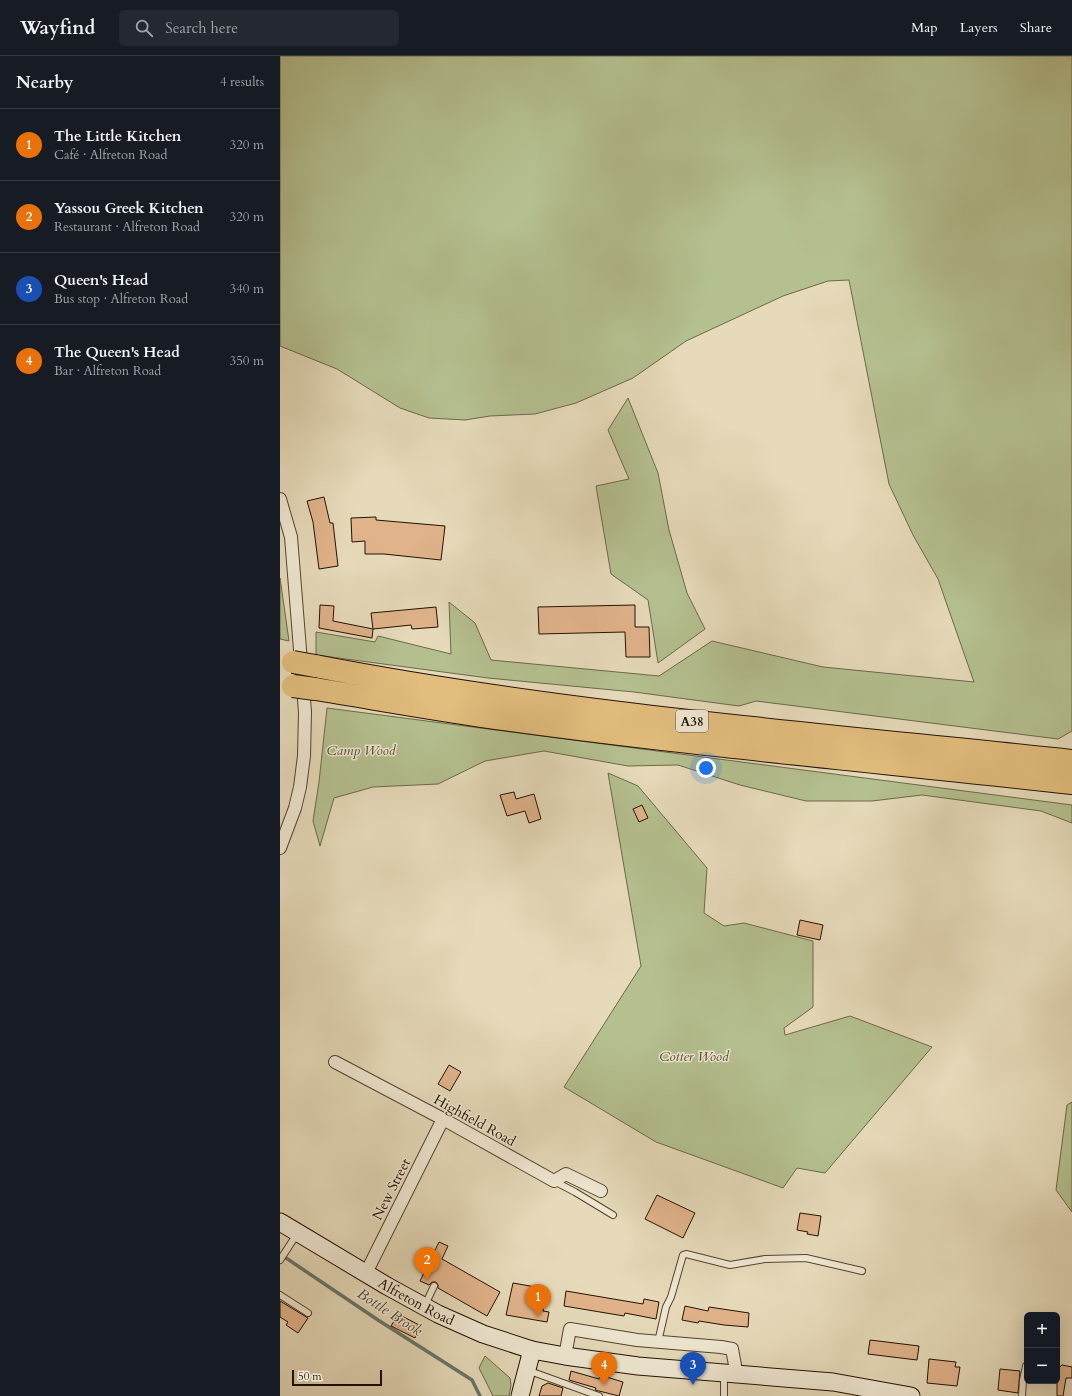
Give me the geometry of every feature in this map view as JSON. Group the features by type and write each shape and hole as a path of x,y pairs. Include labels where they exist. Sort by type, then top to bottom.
{"highway":[{"name":"A38","path":"286,661 405,683 598,709 803,733 1072,761"},
{"name":"A38","path":"287,684 482,716 594,730 795,754 1072,782"}],"main road":[{"name":"Alfreton Road","path":"280,1222 425,1307 460,1325 532,1350 638,1366 833,1382 911,1396"},
{"path":"520,1396 532,1350"}],"street":[{"path":"280,499 291,536 306,712 304,756 300,787 295,808 280,848"},
{"name":"Highfield Road","path":"335,1062 443,1119 554,1181"},
{"name":"New Street","path":"366,1273 443,1119"},
{"path":"554,1181 566,1174 601,1191"},
{"path":"565,1356 570,1329 637,1340 732,1349 735,1364 729,1374"}],"lane":[{"path":"554,1181 613,1215"},
{"path":"280,1260 298,1233"},
{"path":"658,1342 666,1307 671,1297 683,1255 686,1254 730,1265 765,1259 806,1258 862,1271"},
{"path":"425,1307 434,1286"},
{"path":"280,1295 308,1313"},
{"path":"527,1370 599,1396"},
{"path":"724,1396 729,1374"},
{"path":"1022,1396 1024,1375"}],"green space":[{"path":"280,56 1072,56 1072,731 1058,739 756,701 739,706 634,692 488,678 316,655 316,632 375,642 378,636 451,654 449,602 475,623 491,660 659,676 712,641 823,667 974,682 938,579 913,535 889,484 849,280 828,281 783,296 686,341 633,378 576,403 535,414 490,416 465,420 429,418 400,408 337,369 280,346"},
{"path":"628,398 658,473 669,530 687,593 705,629 658,663 648,600 611,574 596,486 629,479 608,430"},
{"path":"280,578 289,641 280,639"},
{"name":"Camp Wood","path":"327,708 1072,805 1072,823 1041,811 922,795 872,801 806,801 740,785 678,765 628,766 544,751 485,761 438,784 373,787 334,798 320,846 313,821"},
{"name":"Cotter Wood","path":"608,773 638,786 707,868 704,913 724,926 744,923 813,941 813,1007 784,1028 785,1035 850,1016 932,1047 825,1173 797,1168 783,1188 656,1142 564,1087 641,966"},
{"path":"1072,1102 1072,1212 1056,1190 1067,1105"},
{"path":"485,1356 510,1378 511,1385 509,1396 493,1396 479,1368"}],"building":[{"path":"324,497 330,523 333,523 338,566 319,569 313,522 307,501"},
{"path":"376,517 376,520 445,526 441,560 384,554 365,554 365,541 352,542 351,518"},
{"path":"320,605 334,606 333,621 373,629 372,638 319,628"},
{"path":"635,605 635,627 649,627 650,657 626,657 625,632 539,634 538,607"},
{"path":"436,607 438,627 412,629 411,625 373,629 371,613"},
{"path":"514,792 516,799 534,794 541,819 529,823 525,811 507,816 500,795"},
{"path":"642,805 648,818 639,822 633,809"},
{"path":"800,920 823,925 820,940 797,935"},
{"path":"449,1065 461,1072 450,1091 438,1084"},
{"path":"657,1195 695,1213 683,1238 645,1219"},
{"path":"800,1213 821,1216 818,1236 797,1230"},
{"path":"439,1242 448,1246 442,1259 500,1292 487,1316 438,1288 436,1282 432,1282 429,1285 420,1281"},
{"path":"513,1283 547,1289 543,1311 549,1312 547,1322 506,1315"},
{"path":"566,1291 643,1304 644,1299 659,1302 656,1319 625,1313 624,1316 564,1306"},
{"path":"280,1301 308,1318 298,1333 286,1325 288,1322 280,1317"},
{"path":"685,1306 708,1311 709,1307 749,1313 748,1327 699,1321 698,1323 682,1320"},
{"path":"398,1314 421,1326 415,1338 391,1326"},
{"path":"870,1340 919,1346 917,1360 868,1354"},
{"path":"929,1359 956,1362 955,1367 960,1367 957,1386 927,1383"},
{"path":"1062,1365 1072,1367 1072,1378 1066,1378 1063,1396 1057,1396 1057,1384 1060,1384 1060,1367"},
{"path":"1000,1369 1020,1371 1018,1393 998,1390"},
{"path":"571,1371 599,1379 600,1375 623,1382 619,1396 595,1390 596,1388 569,1380"},
{"path":"548,1383 563,1388 561,1396 539,1396 542,1386"}],"waterway":[{"name":"Bottle Brook","path":"280,1254 378,1320 472,1380 480,1396"}],"place":[{"name":"Yassou Greek Kitchen","path":"427,1280"},
{"name":"The Little Kitchen","path":"538,1317"},
{"name":"The Queen's Head","path":"604,1385"},
{"name":"Queen's Head","path":"693,1385"}]}
